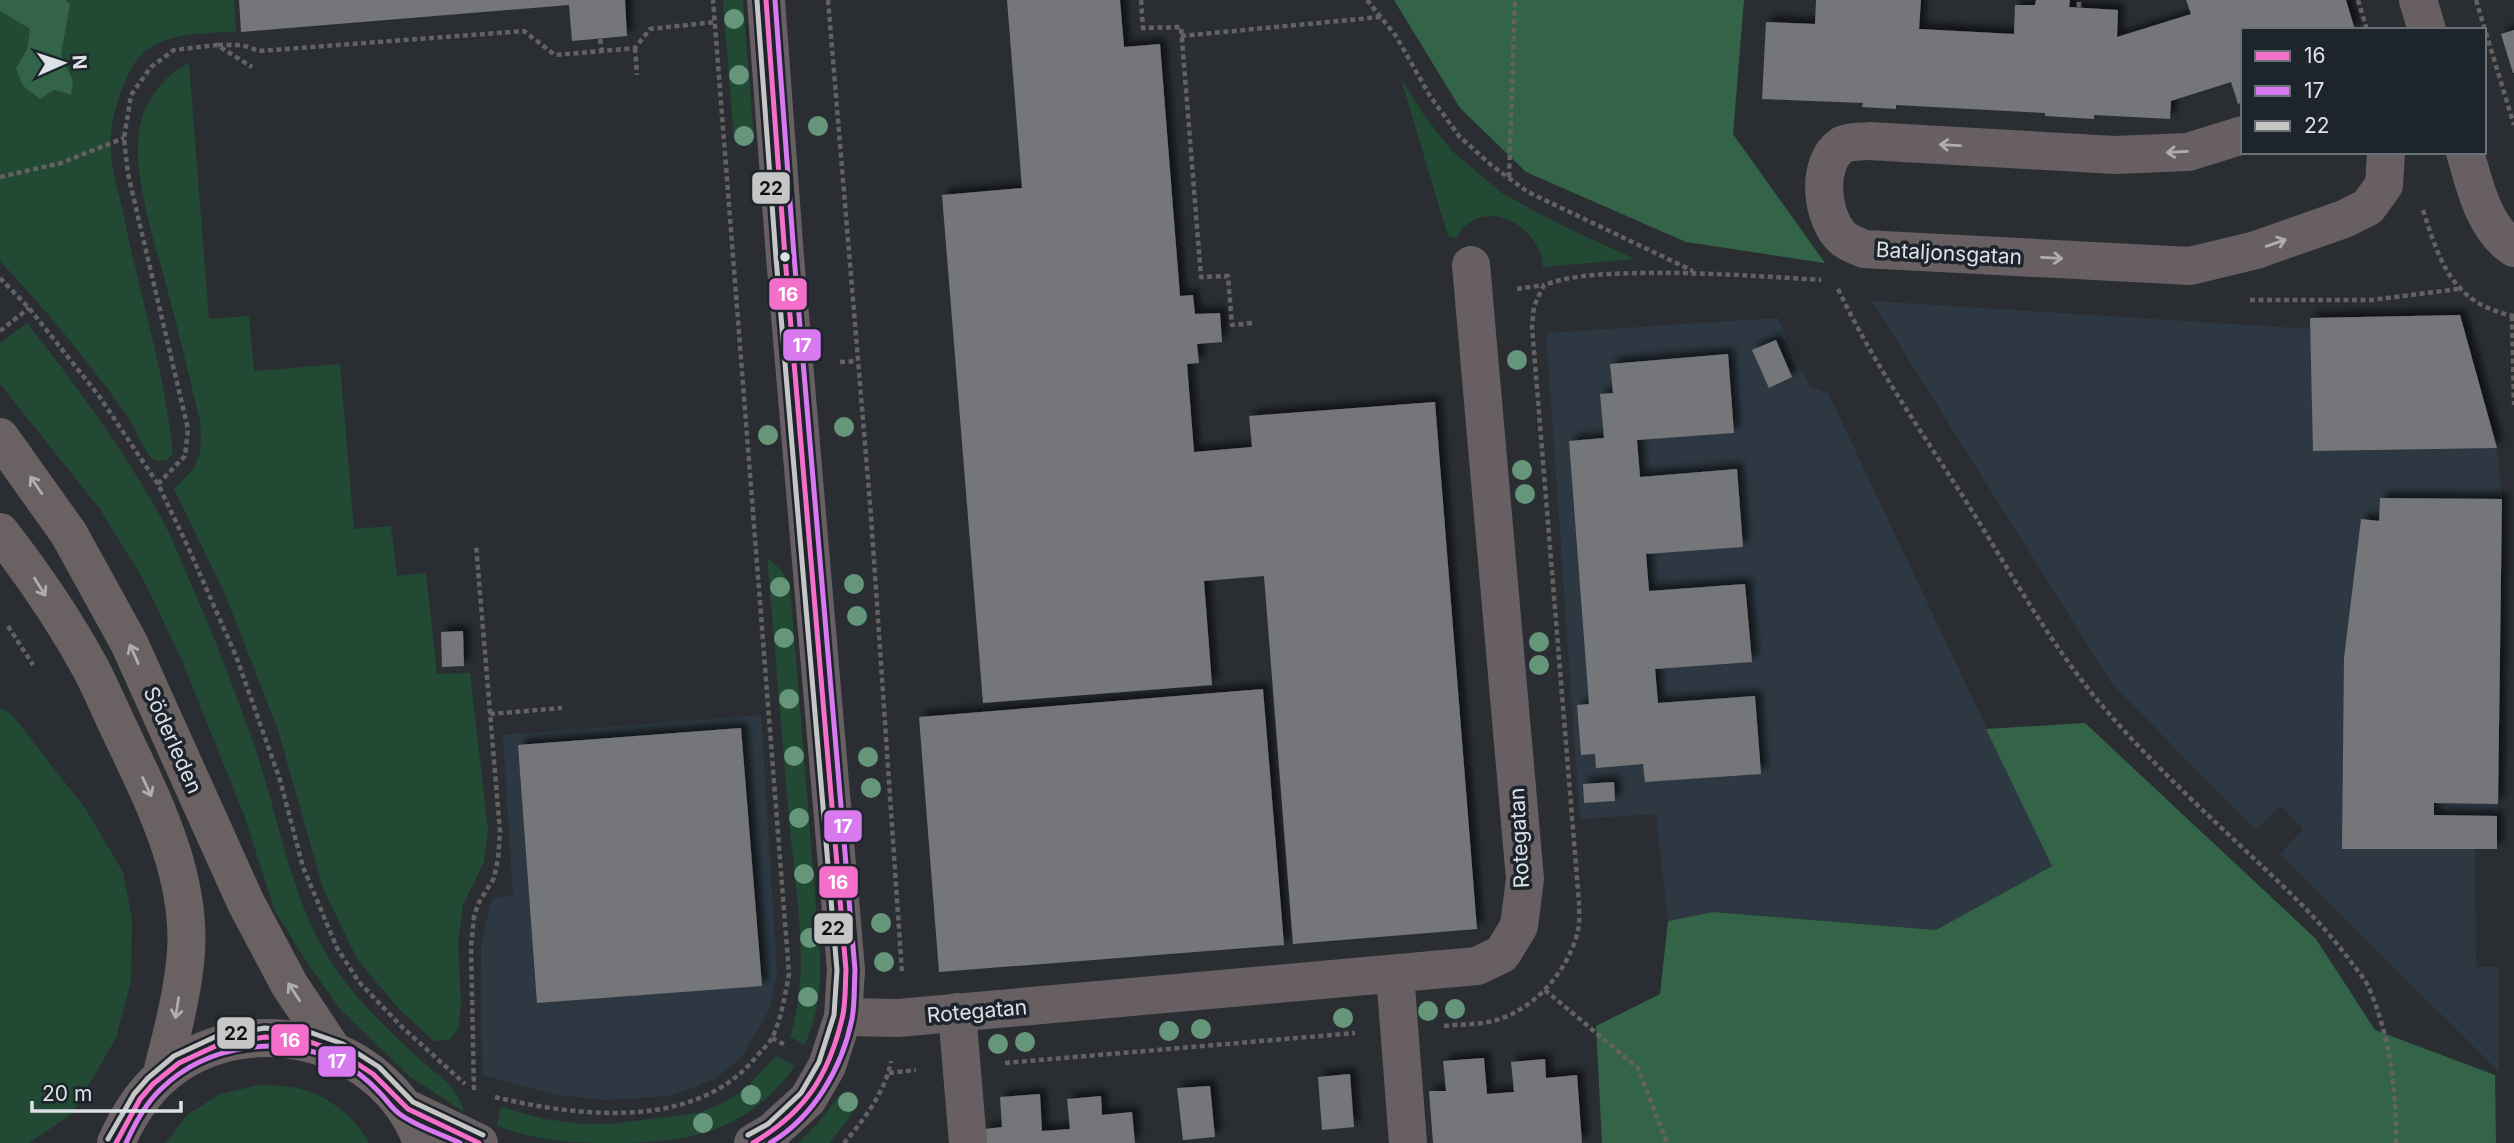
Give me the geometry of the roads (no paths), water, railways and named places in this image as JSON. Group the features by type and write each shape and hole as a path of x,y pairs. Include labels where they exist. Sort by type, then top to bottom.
{"main road":[{"name":"Söderleden","path":"0,438 69,534 130,643 246,903 289,984 332,1049"},
{"name":"Söderleden","path":"0,532 22,560 90,668 151,795 171,849 184,903 186,952 174,1024 161,1077"},
{"path":"116,1143 125,1122 161,1077 205,1050 256,1038 308,1042 332,1049 359,1064 383,1083 404,1107 422,1143"}],"street":[{"path":"753,1143 773,1131 808,1099 827,1066 844,1017 846,970 785,257 766,0"},
{"name":"Bataljonsgatan","path":"2241,136 2188,152 2115,155 1869,141 1844,144 1831,155 1824,176 1825,201 1830,219 1844,239 1864,249 2190,266 2256,250 2344,219 2368,207 2384,185 2386,154"},
{"path":"2466,154 2480,199 2493,227 2514,248"},
{"name":"Rotegatan","path":"844,1017 898,1018 1395,974 1476,966 1502,954 1519,926 1525,879 1471,265"},
{"path":"1395,974 1408,1143"},
{"path":"957,1012 968,1143"},
{"path":"404,1107 479,1143"}]}
